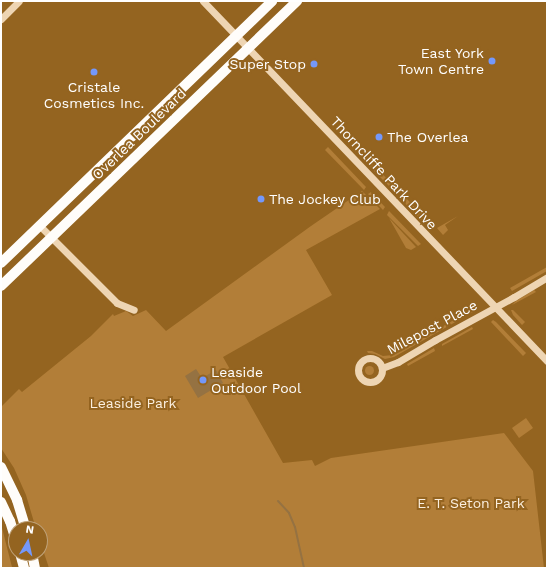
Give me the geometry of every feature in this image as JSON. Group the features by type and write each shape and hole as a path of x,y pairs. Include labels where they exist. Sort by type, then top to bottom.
{"main road":[{"name":"Overlea Boulevard","path":"1,263 272,1"},
{"name":"Overlea Boulevard","path":"1,286 297,1"},
{"path":"1,467 17,500 24,521"},
{"path":"1,502 10,521"}],"street":[{"path":"1,18 19,1"},
{"name":"Thorncliffe Park Drive","path":"203,1 494,308 547,361"},
{"path":"40,225 117,303 134,310"},
{"name":"Milepost Place","path":"382,368 398,362 547,277"}],"green space":[{"path":"328,147 366,187 364,190 325,150"},
{"path":"365,156 394,186 391,188 365,162"},
{"path":"362,191 380,209 306,250 332,295 223,357 283,463 312,460 315,466 331,458 504,433 533,471 544,568 49,568 47,561 48,561 48,521 34,521 26,495 14,468 1,448 1,407 19,389 22,392 91,336 113,314 114,316 126,311 133,316 146,310 166,331"},
{"path":"371,192 385,207 383,210 368,194"},
{"path":"402,194 426,219 421,220 399,197"},
{"path":"389,211 421,244 418,246 387,215"},
{"path":"458,216 445,225 448,230 443,235 437,228"},
{"path":"389,218 416,247 411,250 406,248"},
{"path":"547,267 547,271 512,291 510,288"},
{"path":"534,290 536,292 512,305 516,301"},
{"path":"473,309 473,312 394,357 385,359 375,354 368,353 367,351 372,351 383,356 393,355"},
{"path":"511,310 513,310 525,322 522,325 513,315"},
{"path":"493,320 526,353 523,356 491,322"},
{"path":"472,327 473,329 442,346 442,344"},
{"path":"434,348 435,351 408,366 407,364"},
{"path":"369,365 374,370 369,375 364,370"},
{"path":"526,418 533,428 519,438 512,428"},
{"path":"1,524 8,551 8,561 10,561 13,568 1,568"}],"shaded area":[{"path":"196,369 202,378 216,370 223,383 198,398 185,376"}],"waterway":[{"path":"278,501 289,513 295,527 304,568"}],"place":[{"name":"East York Town Centre","path":"492,61"},
{"name":"Super Stop","path":"314,64"},
{"name":"Cristale Cosmetics Inc.","path":"94,72"},
{"name":"The Overlea","path":"379,137"},
{"name":"The Jockey Club","path":"261,199"},
{"name":"Leaside Outdoor Pool","path":"203,380"}],"park label":[{"name":"Leaside Park","path":"133,403"},
{"name":"E. T. Seton Park","path":"471,503"}]}
